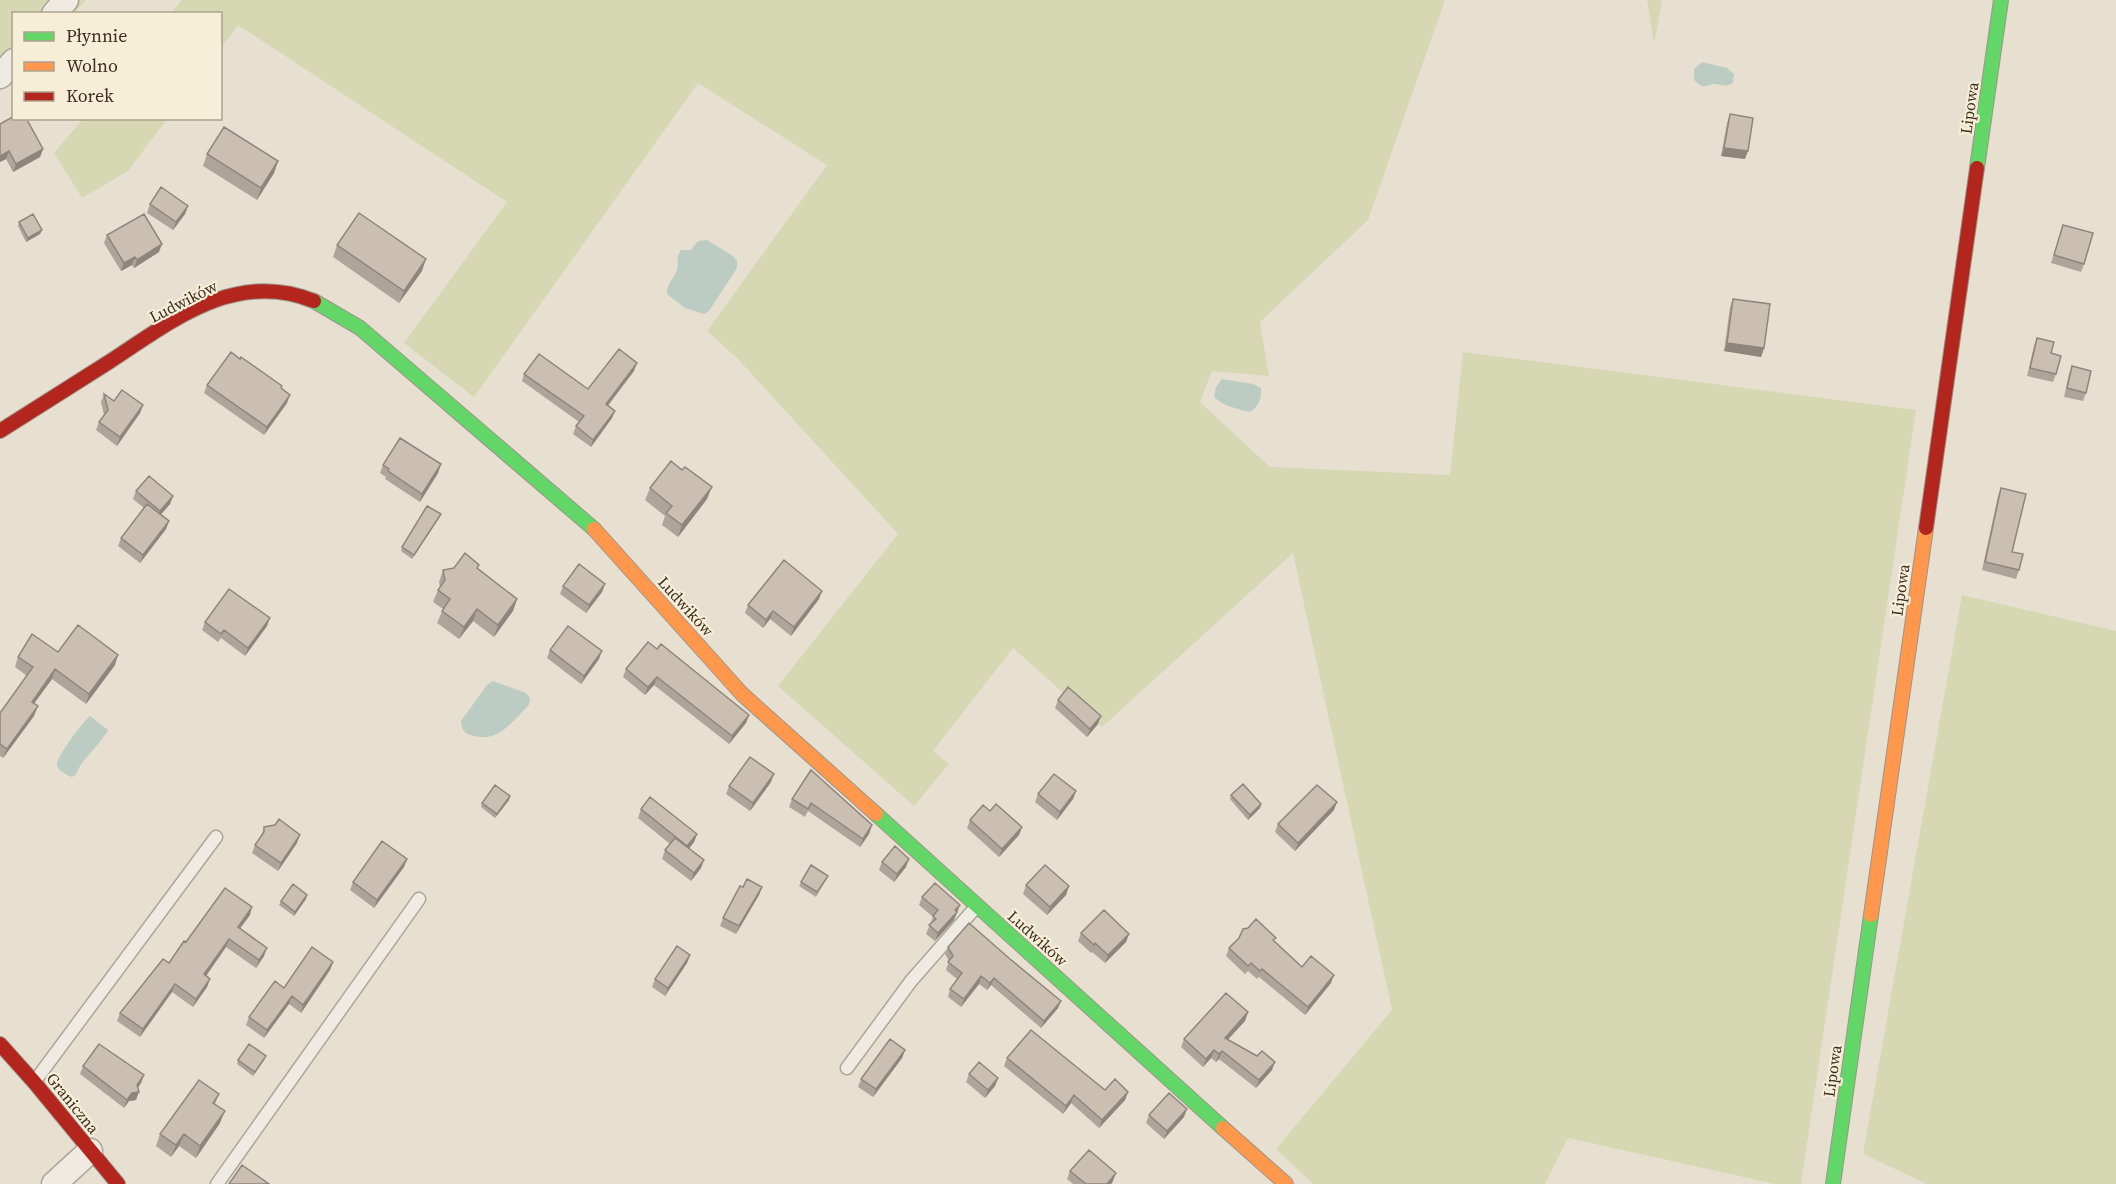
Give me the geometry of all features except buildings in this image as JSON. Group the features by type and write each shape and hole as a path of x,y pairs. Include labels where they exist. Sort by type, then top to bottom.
{"street":[{"path":"56,12 66,0"},
{"name":"Lipowa","path":"1833,1184 2001,0"},
{"path":"0,76 12,63"},
{"name":"Ludwików","path":"0,431 175,320 228,296 260,290 284,292 310,298 333,309 360,328 599,534 742,694 1286,1184"},
{"name":"Graniczna","path":"0,1044 118,1184"},
{"path":"54,1184 90,1151"}],"lane":[{"path":"34,1082 216,837"},
{"path":"217,1184 419,899"},
{"path":"847,1068 911,981 978,906"}],"green space":[{"path":"0,0 86,0 75,12 12,12 12,82 0,91"},
{"path":"182,0 1445,0 1368,220 1260,322 1269,376 1212,371 1200,402 1270,467 1450,475 1463,352 1916,410 1801,1184 1775,1184 1568,1138 1545,1184 1313,1184 1276,1149 1392,1010 1293,553 1102,727 1013,648 933,751 949,764 914,806 778,686 898,534 738,359 707,331 827,165 698,83 474,397 404,343 507,202 238,25 222,47 222,12 172,12"},
{"path":"1647,0 1662,0 1654,44"},
{"path":"82,120 166,120 128,171 82,198 54,153"},
{"path":"1962,595 2116,631 2116,1184 1927,1184 1863,1154"}],"shaded area":[{"path":"1702,62 1727,68 1734,74 1733,83 1701,86 1694,80 1694,69"},
{"path":"707,240 733,256 737,261 737,268 709,311 704,314 685,308 667,294 667,290 677,270 681,250 691,250 698,241"},
{"path":"1222,379 1253,384 1261,388 1256,407 1250,412 1231,407 1214,397 1216,387"},
{"path":"493,681 526,693 530,698 529,705 497,734 481,737 468,734 463,730 461,721 487,685"},
{"path":"90,716 108,730 76,775 72,777 59,769 58,761 70,740"}],"traffic: fast":[{"path":"1977,168 2001,0"},
{"path":"314,301 360,328 594,529"},
{"path":"876,814 1223,1128"},
{"path":"1833,1184 1871,915"}],"traffic: slow":[{"path":"1871,915 1926,528"},
{"path":"594,529 742,694 876,814"},
{"path":"1223,1128 1286,1184"}],"traffic: jam":[{"path":"1926,528 1977,168"},
{"path":"0,431 156,331 206,304 231,295 258,291 285,293 314,301"},
{"path":"0,1044 118,1184"}]}
